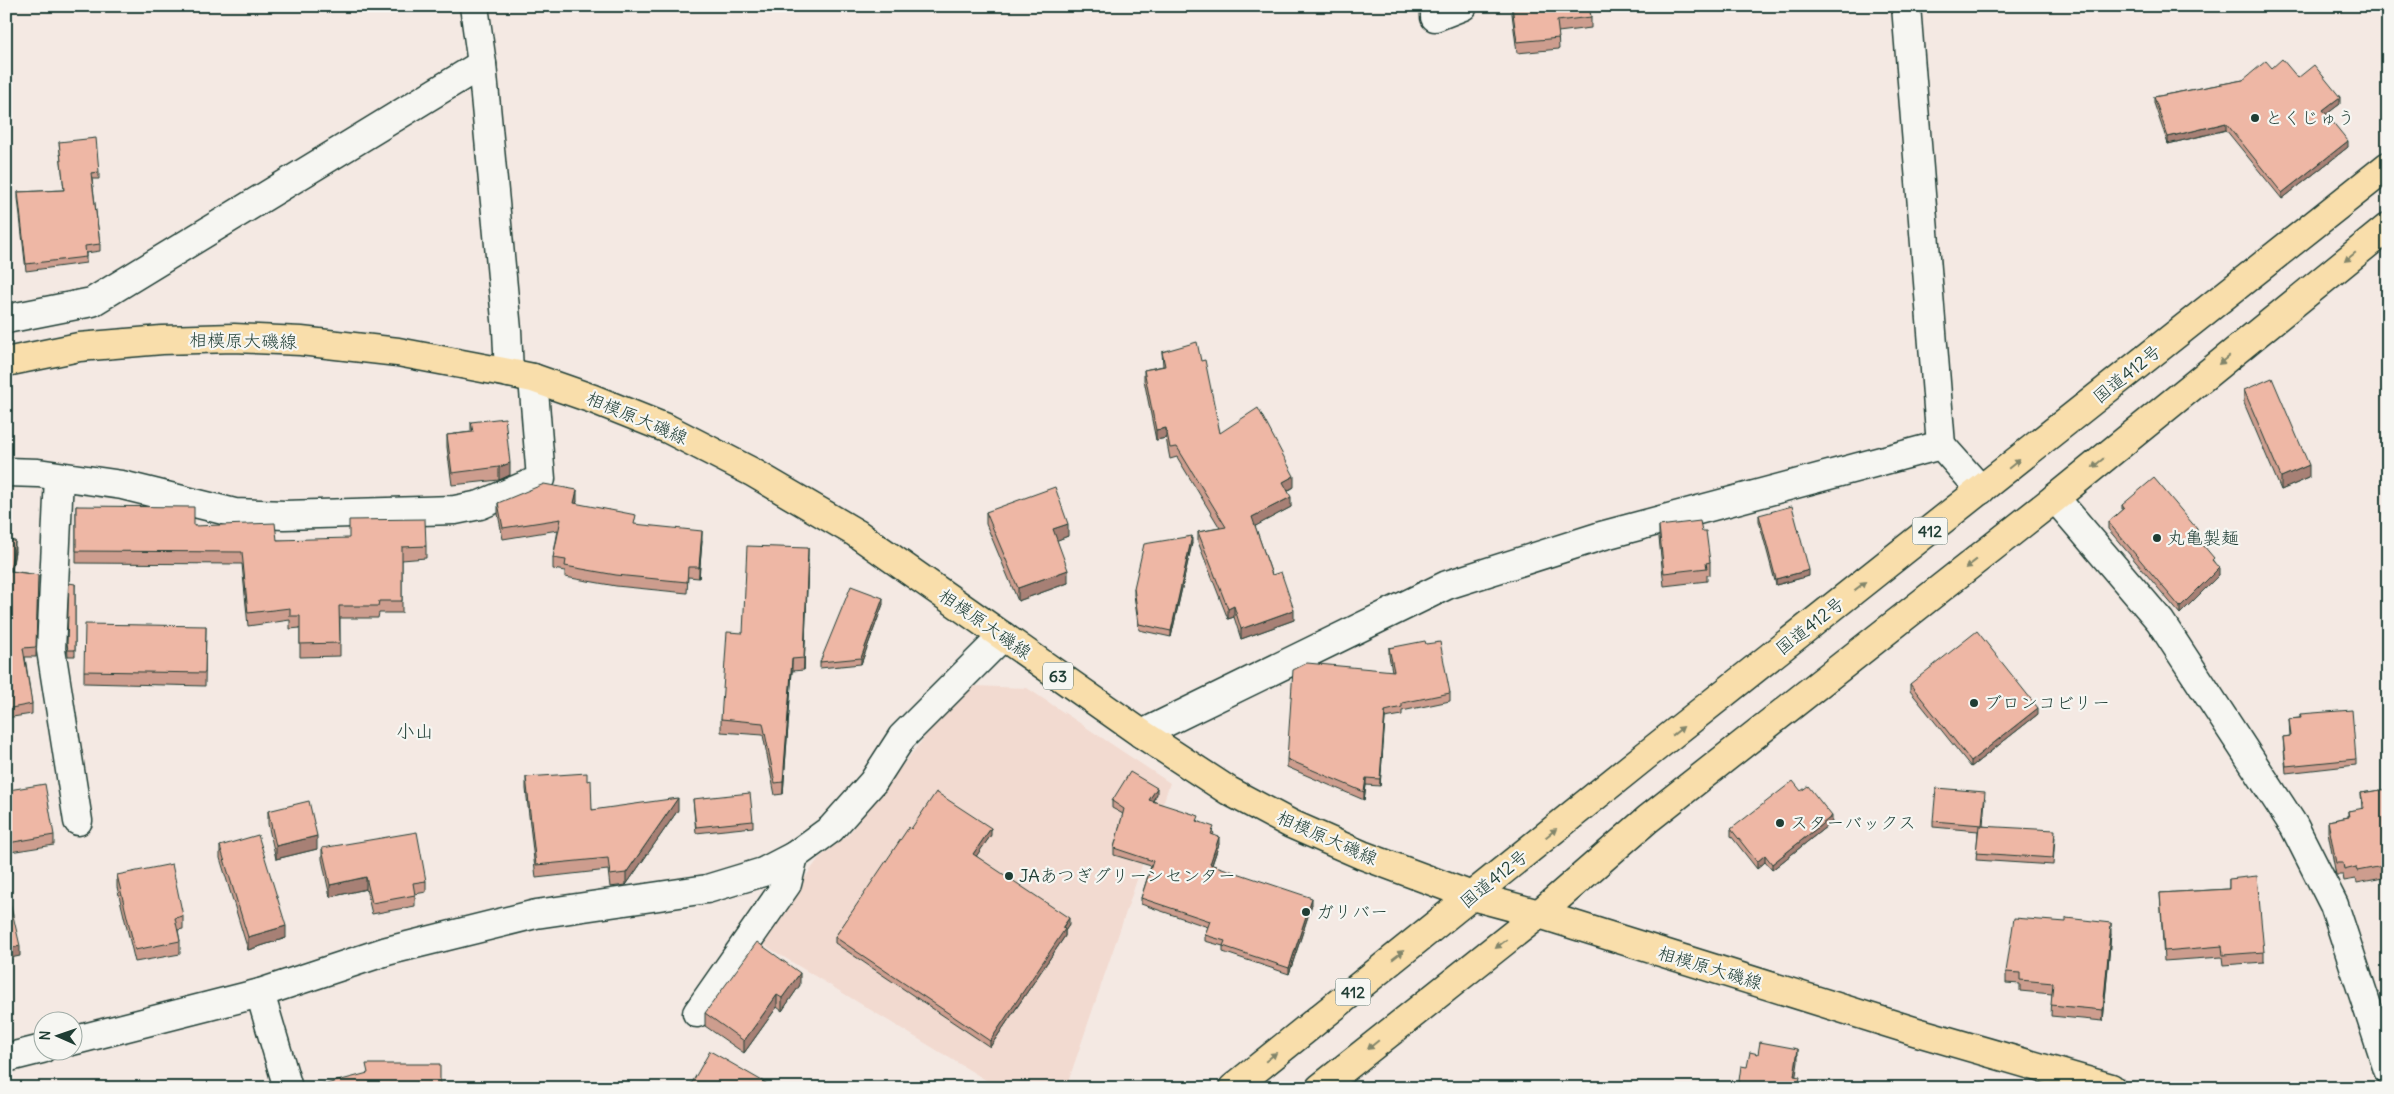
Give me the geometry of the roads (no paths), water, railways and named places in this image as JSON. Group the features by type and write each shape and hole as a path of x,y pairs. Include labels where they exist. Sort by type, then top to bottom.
{"main road":[{"name":"国道412号","path":"1233,1088 2388,166"},
{"path":"1320,1088 1539,914 1648,820 2055,498 2388,227"},
{"name":"相模原大磯線","path":"6,362 79,348 162,340 234,338 300,341 398,352 520,376 593,398 668,429 752,472 856,533 1142,734 1229,791 1291,824 1362,856 1472,896 1539,914 1914,1031 2111,1088"}],"street":[{"path":"6,472 38,473 122,485 235,512 284,515 455,510 480,505 541,479 520,376 507,330 482,64 474,6"},
{"path":"1435,6 1435,17 1463,6"},
{"path":"1906,6 1941,445 1981,490"},
{"path":"6,319 92,302 482,64"},
{"path":"1142,734 1448,585 1601,536 1941,445"},
{"path":"60,477 51,650 78,820"},
{"path":"2055,498 2160,621 2294,826 2334,905 2388,1070"},
{"path":"82,1038 260,993 387,951 536,914 707,890 763,872 794,856 831,828 872,782 902,737 1003,636"},
{"path":"697,1013 787,884 794,856"},
{"path":"260,993 288,1088"},
{"path":"6,1058 32,1052"}],"place":[{"name":"とくじゅう","path":"2255,118"},
{"name":"丸亀製麺","path":"2157,538"},
{"name":"ブロンコビリー","path":"1974,703"},
{"name":"スターバックス","path":"1780,823"},
{"name":"JAあつぎグリーンセンター","path":"1009,876"},
{"name":"ガリバー","path":"1306,912"}],"district":[{"name":"小山","path":"415,731"}]}
